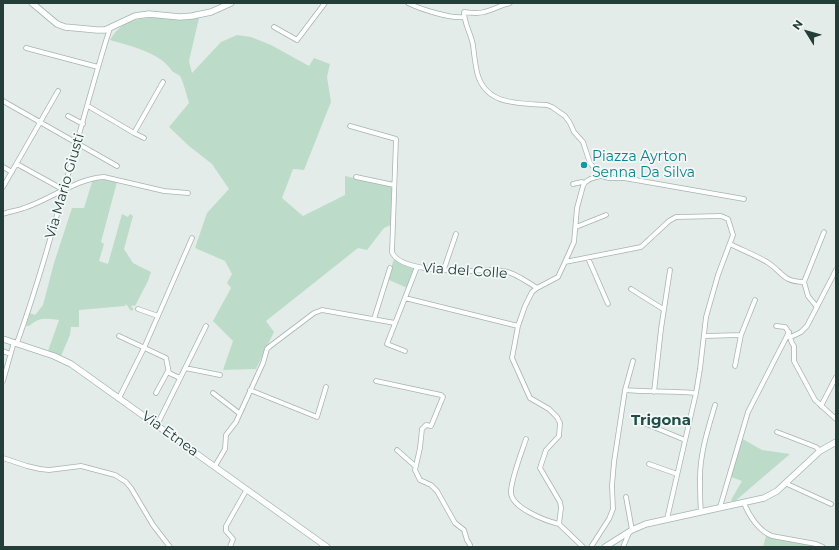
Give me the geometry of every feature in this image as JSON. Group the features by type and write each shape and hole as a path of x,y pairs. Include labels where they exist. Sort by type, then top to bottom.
{"street":[{"path":"32,3 57,24 65,27 97,30 105,30 135,16 149,14 180,17 192,16 211,12 229,3"},
{"path":"274,27 297,40 325,3"},
{"path":"408,3 419,8 464,17"},
{"path":"510,3 503,4 485,12 464,12 464,17 471,38 477,73 485,89 495,98 552,107 564,116 570,123 574,132 583,142 590,163 601,176"},
{"name":"Via Mario Giusti","path":"3,381 8,367 10,354 29,309 110,28"},
{"path":"26,48 98,67"},
{"path":"134,133 163,82"},
{"path":"3,187 58,91"},
{"path":"3,101 116,166"},
{"path":"88,106 144,138"},
{"path":"68,116 82,124"},
{"name":"Via del Colle","path":"350,126 396,139 393,256 404,263 417,267 466,271 502,270 515,275 537,288"},
{"path":"17,164 64,190"},
{"path":"3,167 12,172"},
{"path":"573,184 584,183 601,176 610,178 624,178 744,198"},
{"path":"3,214 25,208 92,179 104,177 164,191 188,193"},
{"path":"356,177 394,184"},
{"path":"559,524 561,508 560,502 540,468 546,450 559,436 560,423 557,417 549,409 530,398 513,362 512,352 518,326 529,296 537,288 558,277 574,242 577,208 584,183"},
{"path":"576,227 606,215"},
{"path":"565,262 641,247 669,221 676,217 724,217 728,219 731,226 733,235 711,294 706,317 696,393 667,520"},
{"path":"817,307 808,296 804,282 824,232"},
{"path":"444,269 456,234"},
{"path":"119,398 144,348 192,238"},
{"path":"730,244 768,263 789,280 794,282 804,282"},
{"path":"588,258 608,304"},
{"path":"405,351 387,344 417,267"},
{"path":"374,319 390,268"},
{"path":"720,507 748,412 790,335 801,332 807,326 835,272"},
{"path":"654,392 663,310 669,273"},
{"path":"631,289 663,310"},
{"path":"405,298 518,326"},
{"path":"736,366 741,335 755,300"},
{"path":"138,309 158,316"},
{"path":"215,466 225,449 226,436 236,422 263,363 267,349 314,313 322,310 395,323"},
{"path":"157,425 206,326"},
{"path":"776,326 785,327 790,335 791,343 794,349 794,361 815,400 836,419"},
{"path":"704,336 741,335"},
{"path":"119,336 166,358 170,375 180,378"},
{"name":"Via Etnea","path":"3,339 60,358 78,369 327,547"},
{"path":"3,351 10,354"},
{"path":"592,547 609,519 613,509 612,486 614,462 625,390 633,361"},
{"path":"185,368 220,375"},
{"path":"156,393 168,371"},
{"path":"821,406 836,377"},
{"path":"376,381 441,395 443,397 431,426 426,425 422,429 420,448 415,466 416,474 420,480 431,485 437,491 455,523 464,530 467,540 471,546"},
{"path":"250,390 317,417 326,387"},
{"path":"625,390 696,393"},
{"path":"213,393 239,413"},
{"path":"701,512 700,477 702,458 706,435 715,405"},
{"path":"640,421 685,440"},
{"path":"778,432 816,447 820,451"},
{"path":"526,439 512,485 512,498 516,504 528,511 552,523 559,524 583,547"},
{"path":"606,547 631,531 646,524 744,503 768,496 785,484 820,451 836,442"},
{"path":"397,450 415,466"},
{"path":"3,458 40,469 49,470 81,466 115,475 126,482 131,488 153,525 170,547"},
{"path":"649,464 677,474"},
{"path":"785,484 830,504"},
{"path":"230,547 233,539 226,531 226,526 247,489"},
{"path":"623,547 631,531 626,497"},
{"path":"744,503 750,516 766,533 772,536 816,544 823,547"}],"green space":[{"path":"162,17 183,20 199,18 189,61 192,73 221,42 237,35 251,37 271,45 309,66 314,58 330,64 327,77 331,102 304,170 293,169 282,198 303,216 345,195 345,176 392,187 391,225 384,228 367,250 358,248 266,321 274,332 256,369 223,370 233,341 213,321 231,288 227,283 232,274 225,261 195,248 207,213 229,189 212,164 189,146 169,127 189,103 181,78 172,71 167,64 152,54 135,47 110,40 120,27 132,21"},
{"path":"102,178 117,182 101,242 104,244 99,261 108,264 122,214 128,217 130,214 133,216 124,249 133,263 151,272 135,306 133,305 131,307 134,309 131,311 126,304 125,306 79,310 79,327 71,327 70,335 61,356 48,351 59,320 43,319 26,326 30,313 35,315 43,305 54,263 72,208 84,208 93,179"},
{"path":"394,259 415,269 407,288 387,279"},
{"path":"741,438 762,450 790,454 734,502 731,500 742,481 731,477"},
{"path":"766,536 818,545 820,547 763,547"}],"place":[{"name":"Piazza Ayrton Senna Da Silva","path":"584,165"}],"district":[{"name":"Trigona","path":"661,421"}]}
